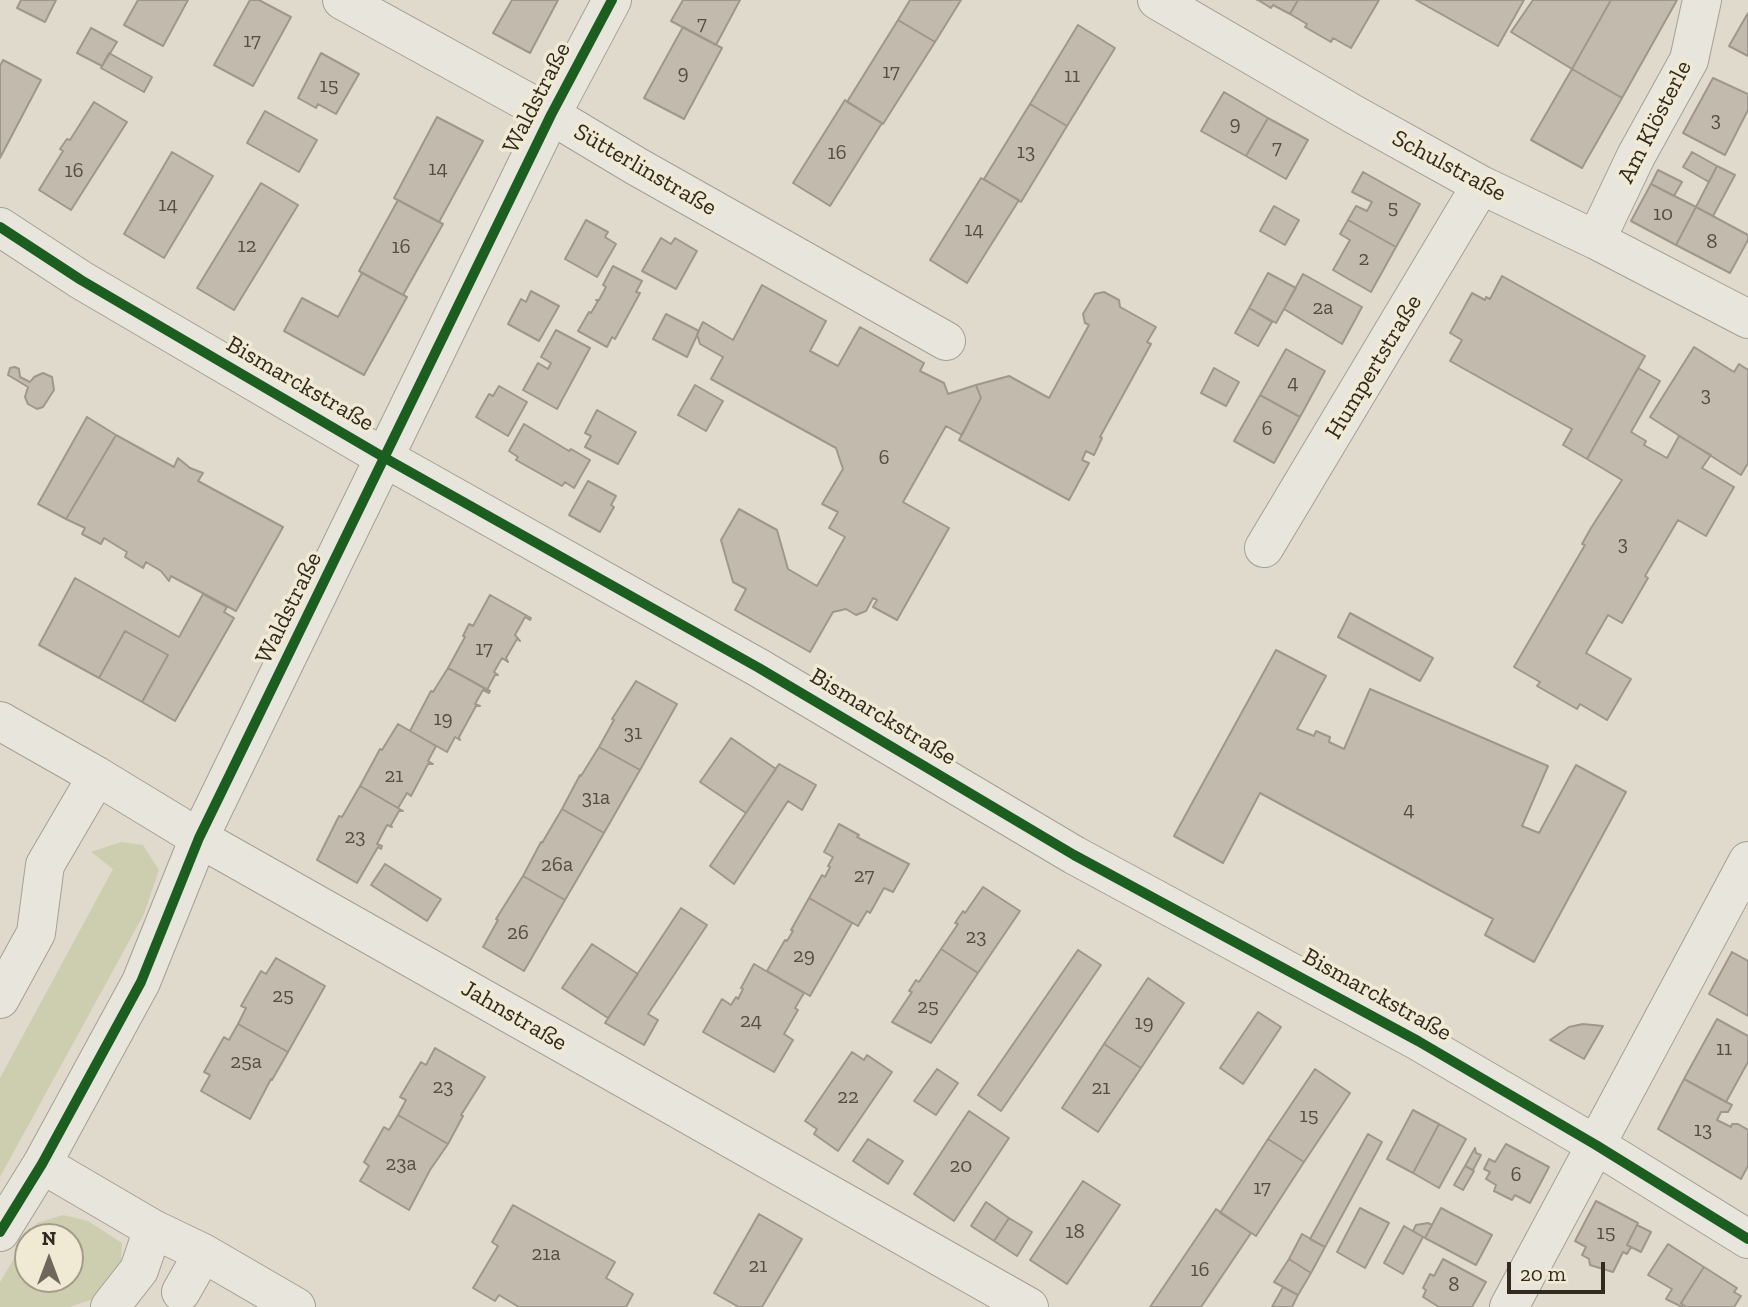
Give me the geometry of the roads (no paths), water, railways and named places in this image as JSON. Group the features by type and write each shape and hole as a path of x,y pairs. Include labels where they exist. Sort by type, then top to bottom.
{"street":[{"name":"Sütterlinstraße","path":"342,0 551,115 946,341"},
{"name":"Waldstraße","path":"0,1232 42,1164 141,982 199,838 551,115 612,0"},
{"name":"Schulstraße","path":"1157,0 1481,185 1596,240 1748,319"},
{"name":"Am Klösterle","path":"1596,240 1636,156 1689,60 1702,0"},
{"name":"Humpertstraße","path":"1264,548 1481,185"},
{"name":"Bismarckstraße","path":"0,227 81,280 386,458 759,668 1074,855 1418,1041 1596,1145 1748,1239"},
{"name":"Jahnstraße","path":"0,721 199,838 1029,1307"},
{"path":"0,999 36,933 45,865 97,776"},
{"path":"1508,1307 1748,861"},
{"path":"42,1164 153,1229 203,1253 296,1307"},
{"path":"110,1307 139,1270 153,1229"},
{"path":"181,1292 203,1253"}]}
